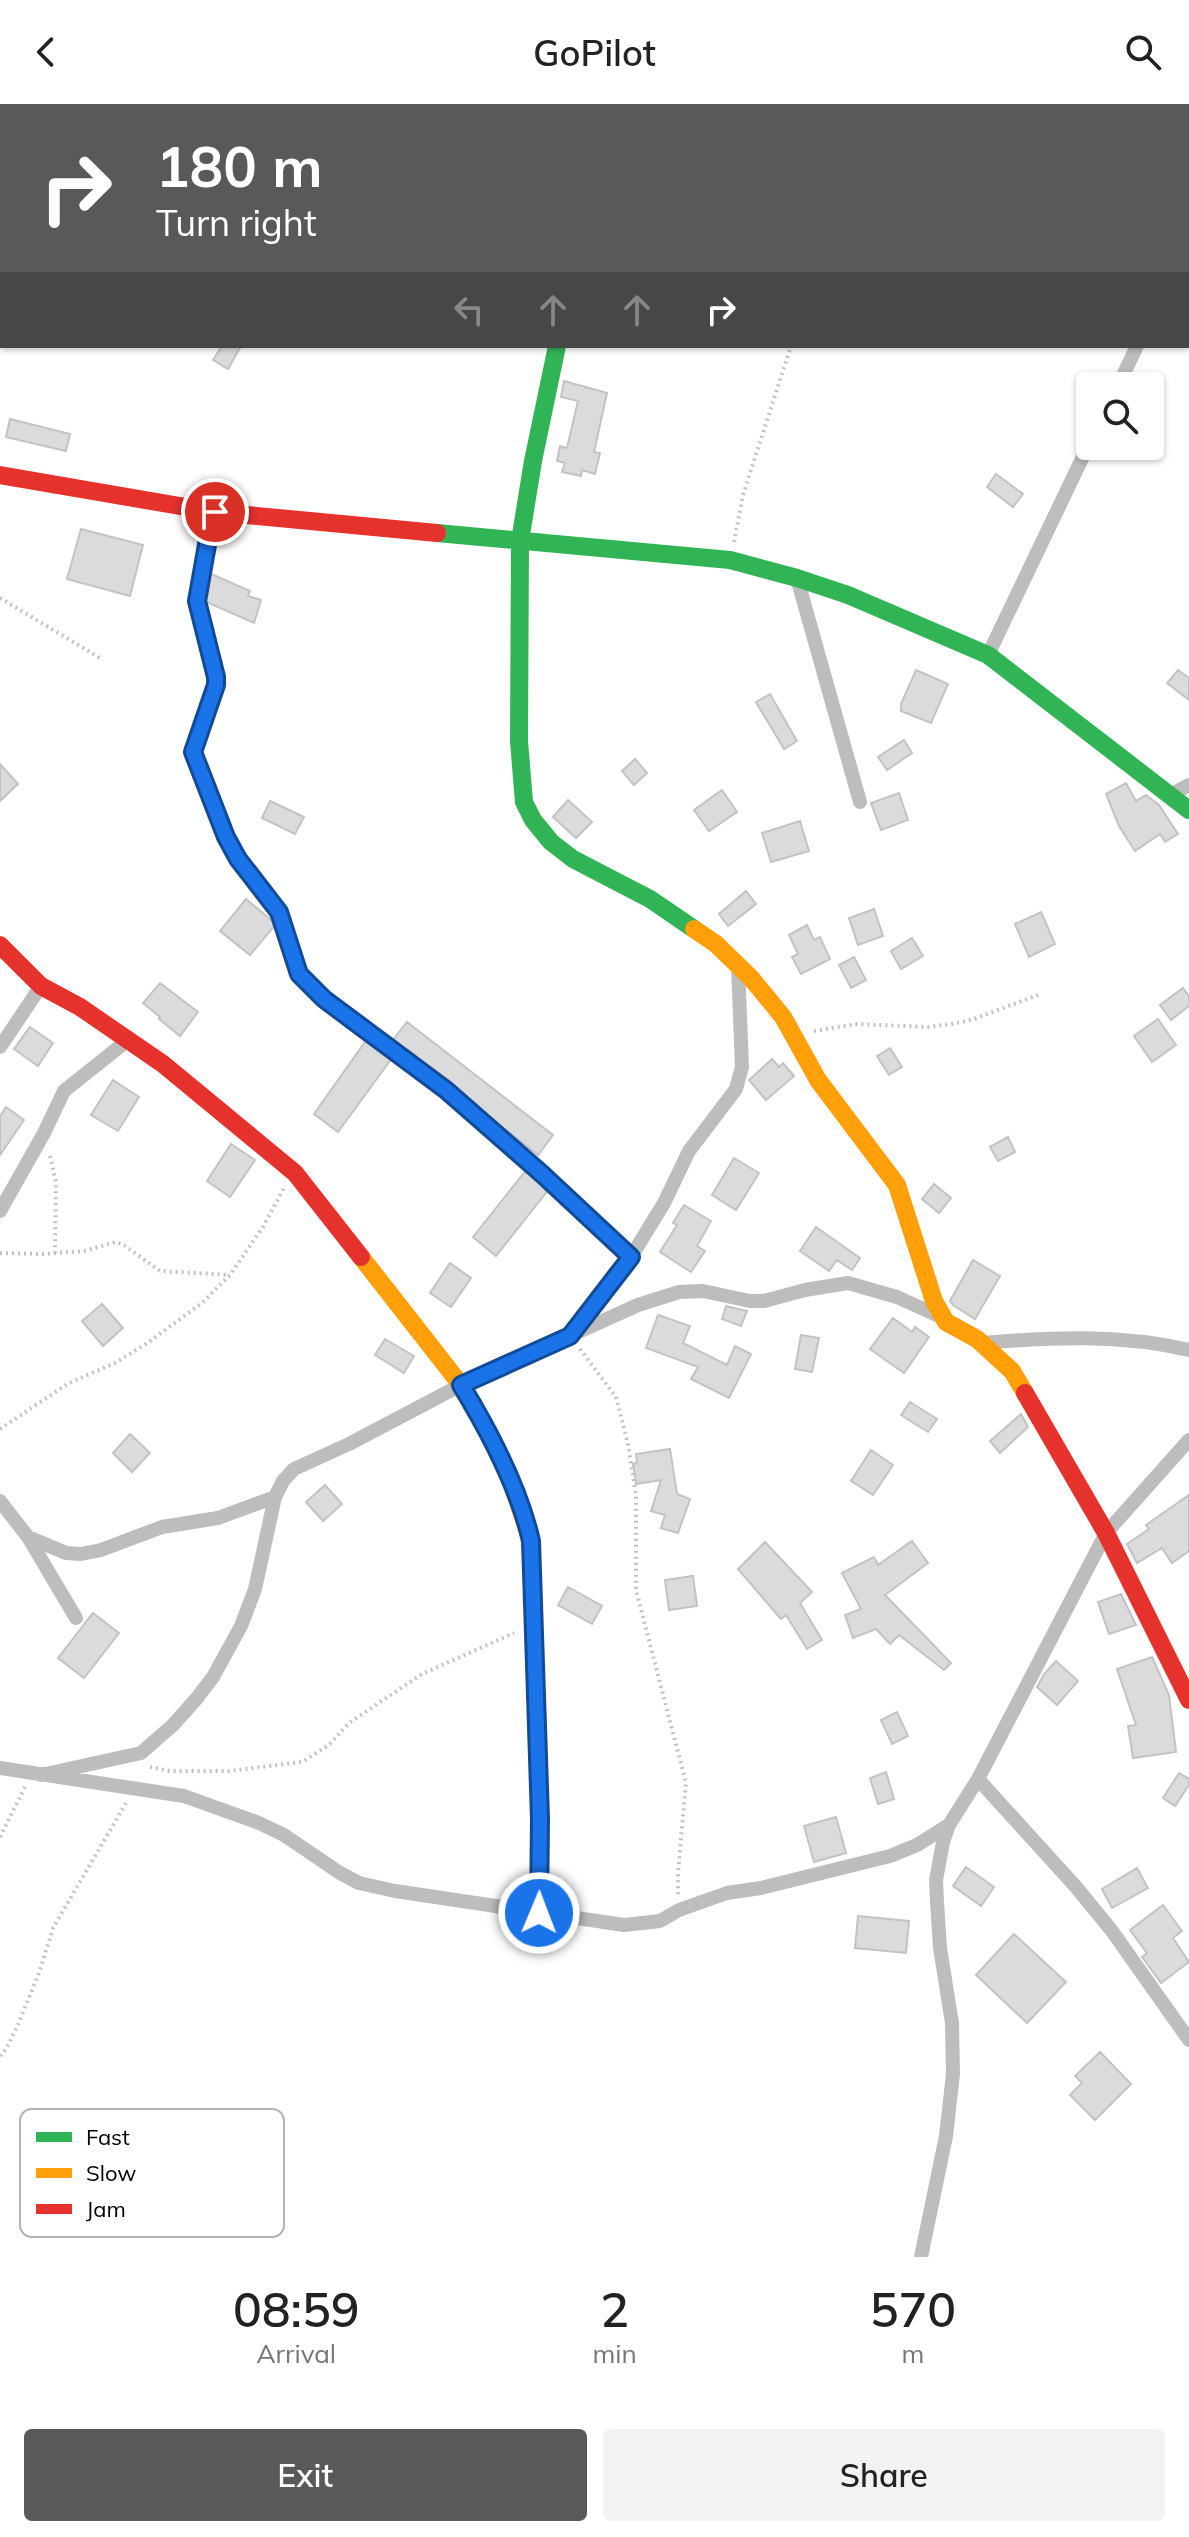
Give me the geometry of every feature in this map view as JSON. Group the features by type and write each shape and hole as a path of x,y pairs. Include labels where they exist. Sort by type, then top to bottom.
{"street":[{"path":"557,348 520,541 521,781 524,802 533,820 551,842 573,859 650,899 716,944 783,1017 818,1080 897,1185 934,1301 943,1318"},
{"path":"1125,372 1136,348"},
{"path":"988,655 1081,460"},
{"path":"0,475 213,511 730,560 797,578 848,595 988,655 1189,810"},
{"path":"797,578 860,802"},
{"path":"1172,794 1189,785"},
{"path":"0,945 41,986 80,1007 196,1089 295,1173 461,1385 479,1414 526,1521 531,1541 538,1722 539,1913"},
{"path":"570,1336 631,1257 664,1203 689,1151 729,1101 741,1078 742,1019 738,965"},
{"path":"0,1047 41,986"},
{"path":"0,1211 64,1091 128,1040"},
{"path":"36,1774 117,1759 148,1748 173,1725 213,1677 241,1626 255,1589 275,1497 294,1469 461,1385 638,1305 694,1290 764,1301 848,1283 897,1297 943,1318 957,1330 982,1343 1012,1371 1106,1533 1189,1700"},
{"path":"982,1343 1072,1338 1152,1343 1189,1350"},
{"path":"921,2257 946,2136 953,2074 953,2036 940,1948 936,1880 943,1842 949,1825 978,1779 1106,1533 1189,1440"},
{"path":"28,1537 66,1553 81,1554 101,1550 162,1527 218,1518 275,1497"},
{"path":"0,1501 28,1537 76,1618"},
{"path":"0,1768 184,1796 237,1813 284,1835 314,1858 359,1883 624,1925 660,1921 679,1910 727,1893 761,1888 890,1856 917,1845 949,1825"},
{"path":"978,1779 1112,1931 1189,2040"}],"lane":[{"path":"213,511 197,601 216,685 193,752 232,848 279,912 299,974 324,999 446,1090 631,1257"}],"path":[{"path":"730,560 743,495 790,348"},
{"path":"0,598 100,658"},
{"path":"792,1034 857,1024 928,1027 952,1024 1038,995"},
{"path":"44,1133 56,1182 55,1253"},
{"path":"0,1429 69,1383 115,1363 146,1344 202,1303 230,1275 295,1173"},
{"path":"0,1253 84,1251 116,1242 160,1271 230,1275"},
{"path":"570,1336 616,1397 628,1444 636,1495 636,1590 686,1783 678,1873 679,1910"},
{"path":"117,1759 170,1771 229,1771 302,1762 329,1745 349,1723 422,1674 532,1625"},
{"path":"0,1837 36,1774"},
{"path":"0,2056 17,2027 53,1928 135,1787"}],"building":[{"path":"221,348 240,348 228,369 213,360"},
{"path":"564,381 607,393 594,452 600,453 595,474 582,470 581,476 562,472 565,463 557,461 560,446 567,448 578,401 561,397"},
{"path":"10,419 70,434 66,451 6,437"},
{"path":"996,474 1023,494 1013,507 987,487"},
{"path":"81,529 143,545 130,596 67,579"},
{"path":"209,573 250,591 248,596 261,600 254,623 204,601"},
{"path":"916,670 948,684 931,723 901,711 901,704"},
{"path":"1178,670 1189,678 1189,700 1167,683"},
{"path":"770,694 797,741 784,749 756,702"},
{"path":"904,740 912,753 887,770 878,757"},
{"path":"635,759 647,773 634,785 622,771"},
{"path":"0,764 18,784 0,801"},
{"path":"1126,783 1136,801 1146,795 1159,805 1178,834 1165,842 1160,834 1135,851 1119,826 1106,794"},
{"path":"722,790 737,812 709,831 694,810"},
{"path":"899,793 908,820 881,830 871,803"},
{"path":"568,800 592,822 576,838 553,817"},
{"path":"270,801 304,817 295,834 262,818"},
{"path":"800,821 809,851 771,862 762,833"},
{"path":"746,891 756,904 728,926 719,914"},
{"path":"246,899 276,924 250,955 220,931"},
{"path":"874,909 883,936 858,945 849,918"},
{"path":"1041,912 1055,944 1029,957 1015,924"},
{"path":"807,925 814,940 820,937 830,959 801,974 792,957 798,954 789,935"},
{"path":"912,938 923,956 901,969 891,951"},
{"path":"854,957 866,980 851,988 839,965"},
{"path":"160,983 198,1012 180,1036 143,1003"},
{"path":"1183,988 1189,996 1189,1006 1171,1020 1160,1005"},
{"path":"1158,1019 1176,1045 1152,1062 1134,1036"},
{"path":"407,1022 553,1135 538,1155 392,1041"},
{"path":"30,1027 53,1043 38,1066 14,1049"},
{"path":"367,1039 392,1058 338,1132 314,1114"},
{"path":"890,1048 902,1067 889,1075 877,1056"},
{"path":"772,1059 779,1067 783,1063 794,1076 766,1100 749,1080"},
{"path":"113,1080 139,1097 118,1131 91,1115"},
{"path":"6,1107 24,1120 0,1155 0,1116"},
{"path":"1008,1137 1015,1152 998,1161 990,1147"},
{"path":"231,1144 255,1160 230,1197 207,1181"},
{"path":"734,1158 759,1173 736,1210 712,1195"},
{"path":"527,1169 549,1189 496,1256 473,1237"},
{"path":"934,1184 951,1198 939,1213 922,1199"},
{"path":"684,1205 711,1221 697,1246 705,1251 691,1272 660,1252 677,1225 673,1223"},
{"path":"816,1227 860,1258 852,1270 837,1260 829,1271 800,1251"},
{"path":"973,1260 1000,1276 975,1319 950,1301"},
{"path":"450,1263 471,1278 451,1307 430,1293"},
{"path":"102,1304 123,1328 103,1346 82,1321"},
{"path":"726,1306 747,1311 741,1326 722,1319"},
{"path":"658,1315 690,1326 683,1343 727,1365 735,1346 751,1354 729,1398 691,1379 698,1367 646,1348"},
{"path":"893,1318 912,1332 915,1327 929,1337 904,1373 870,1349"},
{"path":"801,1335 819,1338 812,1372 795,1369"},
{"path":"385,1339 414,1356 404,1373 375,1355"},
{"path":"910,1402 937,1419 928,1432 901,1415"},
{"path":"1021,1414 1028,1427 1000,1453 990,1441"},
{"path":"130,1434 150,1453 132,1472 113,1453"},
{"path":"670,1449 677,1494 690,1499 678,1533 661,1528 665,1515 651,1511 661,1480 636,1484 633,1464 637,1463 636,1454"},
{"path":"871,1450 893,1465 873,1495 851,1481"},
{"path":"325,1485 342,1504 323,1521 306,1502"},
{"path":"1189,1495 1189,1551 1172,1563 1162,1548 1137,1563 1127,1544 1149,1529 1146,1525"},
{"path":"912,1541 928,1563 885,1595 951,1663 944,1670 899,1635 890,1644 876,1629 853,1638 845,1615 861,1609 842,1573 874,1557 878,1565"},
{"path":"765,1542 812,1592 800,1603 822,1640 807,1649 786,1615 781,1619 738,1569"},
{"path":"693,1576 697,1606 669,1610 665,1580"},
{"path":"568,1587 602,1606 592,1624 558,1605"},
{"path":"1121,1594 1136,1625 1109,1634 1098,1602"},
{"path":"93,1613 119,1633 84,1678 58,1658"},
{"path":"1152,1657 1169,1695 1176,1752 1133,1758 1128,1726 1136,1725 1117,1669"},
{"path":"1056,1661 1078,1681 1057,1705 1037,1687"},
{"path":"897,1712 908,1736 892,1744 881,1720"},
{"path":"886,1772 894,1799 878,1804 870,1778"},
{"path":"1179,1773 1189,1779 1189,1785 1175,1806 1163,1798"},
{"path":"836,1817 846,1853 814,1862 804,1826"},
{"path":"966,1867 994,1887 981,1906 953,1886"},
{"path":"1137,1868 1148,1888 1112,1908 1102,1889"},
{"path":"1163,1905 1182,1931 1173,1938 1189,1962 1161,1983 1142,1957 1147,1953 1130,1930"},
{"path":"858,1916 909,1921 906,1953 855,1948"},
{"path":"1014,1934 1066,1982 1027,2023 976,1975"},
{"path":"1100,2052 1131,2084 1095,2120 1070,2095 1082,2083 1075,2076"}],"traffic: fast":[{"path":"557,348 520,541 519,741 524,802 533,820 551,842 573,859 650,899 694,929"},
{"path":"437,533 730,560 848,595 988,655 1189,810"},
{"path":"536,1688 539,1913"}],"traffic: slow":[{"path":"694,929 716,944 751,978 783,1017 818,1080 897,1185 934,1301 946,1322 977,1339 1012,1371 1025,1393"},
{"path":"361,1257 461,1385 511,1481 531,1541 536,1688"}],"traffic: jam":[{"path":"0,475 215,512 437,533"},
{"path":"0,945 41,986 80,1007 163,1064 295,1173 361,1257"},
{"path":"1025,1393 1106,1533 1189,1700"}],"route":[{"path":"215,512 197,601 216,685 193,752 226,837 238,859 279,912 295,967 324,999 446,1090 631,1257 570,1336 461,1385 479,1414 521,1505 531,1541 538,1722 539,1913"}]}
